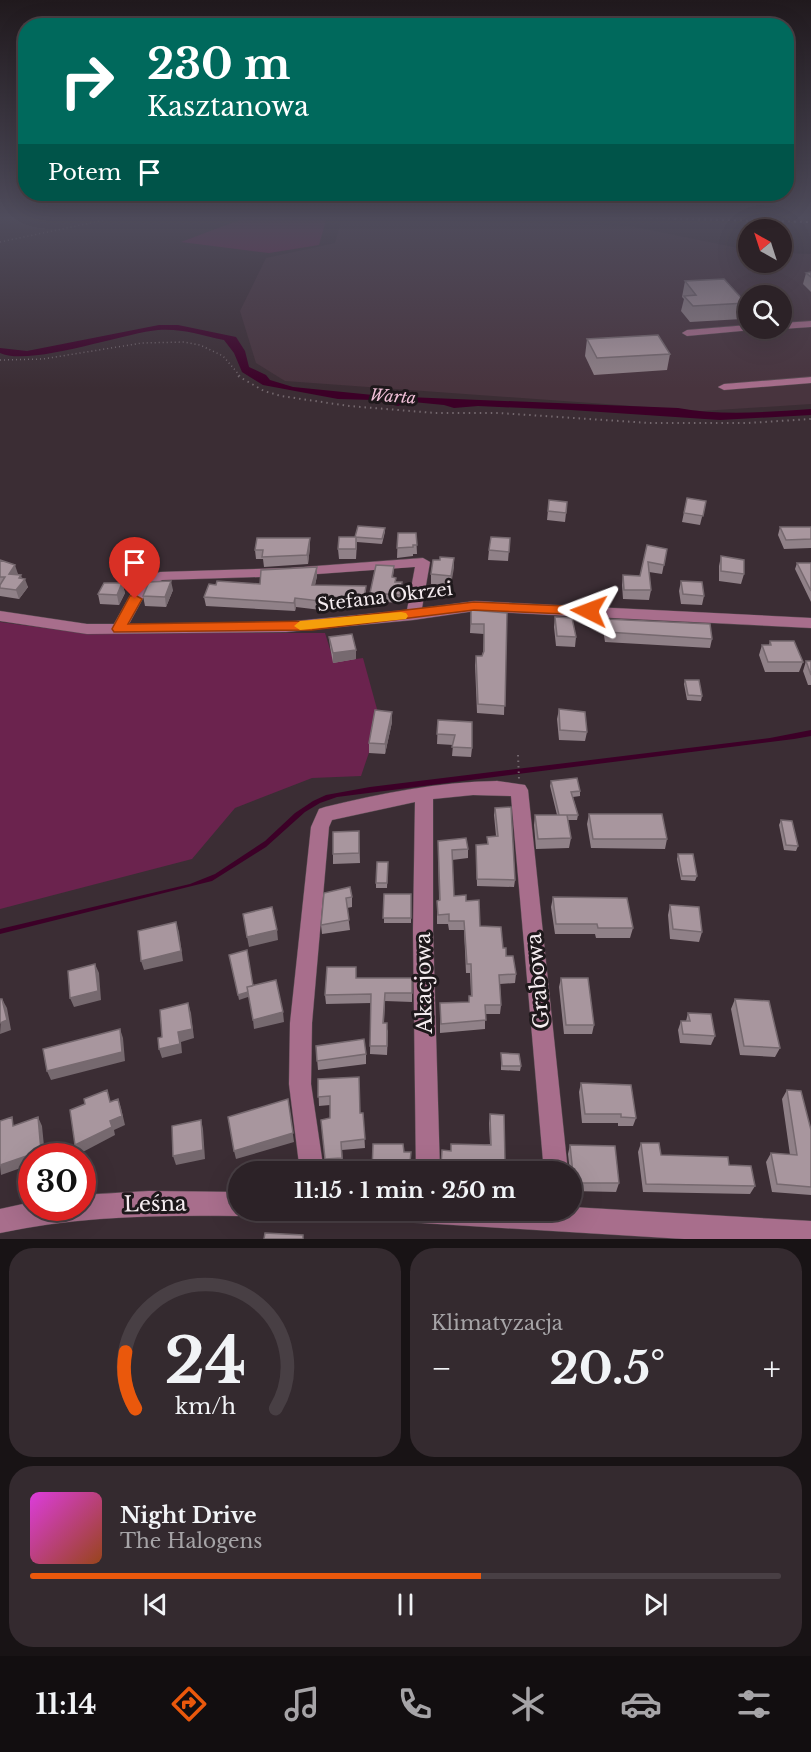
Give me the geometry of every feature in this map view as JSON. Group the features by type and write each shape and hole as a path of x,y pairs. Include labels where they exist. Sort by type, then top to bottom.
{"street":[{"path":"792,325 811,324"},
{"path":"687,333 738,329"},
{"path":"724,387 811,380"},
{"path":"119,629 143,584 160,576 290,572 423,562 413,615"},
{"name":"Stefana Okrzei","path":"0,616 87,629 312,625 413,615 474,606 811,623"},
{"path":"310,1161 300,1084 301,1023 320,827 326,814 371,802 424,794 497,787 519,788"},
{"name":"Grabowa","path":"519,788 555,1161"},
{"name":"Akacjowa","path":"424,794 423,930 428,1161"},
{"name":"Leśna","path":"0,1221 72,1209 139,1203 228,1204"},
{"path":"582,1217 811,1234"}],"path":[{"path":"0,360 44,358 142,343 184,342 200,345 223,356 237,375 264,391 280,396 349,406 435,413 499,414 649,423 748,423 811,419"},
{"path":"518,757 519,788"}],"shaded area":[{"path":"258,274 811,274 811,404 702,411 285,381 256,363 240,311"},
{"path":"159,325 178,325 236,337 245,351 249,367 266,375 270,380 293,387 383,396 678,408 711,412 744,413 811,409 811,415 720,420 571,410 478,406 454,408 413,402 398,406 373,400 338,399 263,385 242,372 234,353 224,340 174,330 143,332 32,356 0,353 0,348 27,351"},
{"path":"0,622 82,633 325,633 334,662 363,658 380,720 361,776 312,778 235,808 192,859 0,909"},
{"path":"811,730 811,736 794,739 337,797 305,812 266,847 212,881 0,934 0,929 190,884 215,874 265,841 295,813 326,795 370,787 770,738"}],"building":[{"path":"724,279 738,294 738,303 693,306 684,296 696,295 685,281"},
{"path":"658,335 670,354 597,358 587,339"},
{"path":"687,498 706,501 703,516 684,513"},
{"path":"549,500 567,502 566,513 548,511"},
{"path":"358,526 385,528 382,539 355,537"},
{"path":"780,527 811,527 811,539 786,540"},
{"path":"398,533 416,533 417,545 397,548"},
{"path":"339,537 356,537 356,549 338,549"},
{"path":"491,537 510,538 509,552 489,550"},
{"path":"257,538 310,538 307,555 262,557 263,550 255,550"},
{"path":"647,545 667,549 664,565 648,562 651,590 624,590 623,575 640,576"},
{"path":"721,556 744,560 744,574 721,571"},
{"path":"440,557 454,558 451,576 431,574 433,560 440,560"},
{"path":"0,560 15,565 9,574 21,575 19,578 25,579 16,590 0,588 5,577 0,577"},
{"path":"797,563 811,563 811,591"},
{"path":"376,565 394,566 392,577 396,578 395,582 402,582 400,595 370,593"},
{"path":"317,567 312,585 366,586 364,599 329,597 328,602 295,598 294,603 204,597 209,584 216,585 217,581 260,584 261,570"},
{"path":"171,581 165,597 143,596 149,582"},
{"path":"681,581 702,582 704,596 683,594"},
{"path":"104,583 122,583 117,595 98,594"},
{"path":"471,610 507,613 505,706 478,704 476,656 482,656 484,651 484,624 471,624"},
{"path":"555,617 572,618 576,637 557,636"},
{"path":"605,619 710,624 712,639 607,632"},
{"path":"352,634 356,650 333,653 329,637"},
{"path":"770,641 794,641 803,662 768,662 762,645 771,645"},
{"path":"806,661 811,661 811,675"},
{"path":"685,680 699,680 702,696 688,695"},
{"path":"559,709 585,712 587,732 560,730"},
{"path":"375,710 392,712 385,744 369,743"},
{"path":"438,720 472,722 472,748 452,747 455,735 437,734"},
{"path":"577,778 580,791 571,792 578,815 559,815 551,781"},
{"path":"511,807 515,880 477,879 476,845 488,844 487,837 498,836 495,808"},
{"path":"589,814 662,814 667,839 593,839"},
{"path":"535,815 567,815 571,838 538,839"},
{"path":"781,820 792,821 798,846 786,845"},
{"path":"359,831 359,853 333,854 333,832"},
{"path":"466,838 468,849 452,850 454,896 466,895 466,901 479,900 480,926 501,927 503,948 506,948 506,956 513,956 516,974 499,975 501,1005 485,1005 486,1020 441,1024 440,1003 469,1002 469,996 472,996 471,964 467,964 464,921 449,921 449,914 438,915 437,901 440,900 438,841"},
{"path":"678,854 693,854 697,876 682,876"},
{"path":"377,862 388,862 387,883 376,883"},
{"path":"350,887 352,897 346,898 349,920 321,925 324,893"},
{"path":"384,894 411,894 411,918 383,918"},
{"path":"553,897 627,898 633,928 598,928 597,924 556,924"},
{"path":"670,905 699,907 702,932 673,929"},
{"path":"272,907 277,930 247,937 243,914"},
{"path":"176,922 181,951 141,961 138,931"},
{"path":"247,950 253,986 247,987 248,992 238,995 229,955"},
{"path":"95,964 98,991 70,998 68,971"},
{"path":"327,967 356,967 356,978 412,978 412,993 385,993 383,1023 387,1023 387,1046 370,1046 371,994 325,995"},
{"path":"561,978 588,978 594,1025 566,1025"},
{"path":"276,980 283,1012 253,1020 247,987"},
{"path":"0,999 2,999 7,1020 0,1023"},
{"path":"735,999 769,1001 780,1048 744,1046"},
{"path":"188,1003 192,1029 178,1032 180,1044 159,1049 158,1038 162,1037 160,1010"},
{"path":"688,1013 711,1014 715,1036 683,1034 681,1021 690,1021"},
{"path":"120,1029 122,1052 47,1071 43,1049"},
{"path":"364,1039 366,1054 317,1061 316,1046"},
{"path":"501,1053 519,1054 521,1066 502,1066"},
{"path":"359,1077 360,1113 363,1113 365,1139 341,1142 342,1158 325,1159 321,1120 330,1118 330,1096 318,1097 318,1079"},
{"path":"581,1083 631,1085 636,1118 621,1117 621,1114 585,1114"},
{"path":"107,1090 110,1102 118,1099 122,1116 110,1121 112,1127 75,1143 70,1110 85,1104 84,1099"},
{"path":"787,1090 801,1091 811,1130 811,1187 777,1184 771,1153 797,1155"},
{"path":"288,1099 293,1133 234,1151 228,1117"},
{"path":"490,1114 504,1115 505,1161 441,1161 442,1150 451,1151 451,1144 491,1145"},
{"path":"12,1117 13,1126 38,1117 40,1143 18,1143 18,1159 0,1165 0,1121"},
{"path":"201,1120 203,1150 173,1156 172,1126"},
{"path":"641,1143 659,1143 661,1155 728,1157 729,1165 751,1166 755,1186 646,1184"},
{"path":"373,1144 403,1144 404,1152 411,1152 410,1161 372,1161"},
{"path":"570,1145 615,1146 619,1183 582,1183 582,1161 572,1161"},
{"path":"265,1233 303,1235 303,1239 264,1239"}],"slow traffic":[{"path":"300,626 401,616"}],"route":[{"path":"135,599 119,629 285,627 375,620 474,606 589,611"}],"water label":[{"name":"Warta","path":"393,396"}]}
